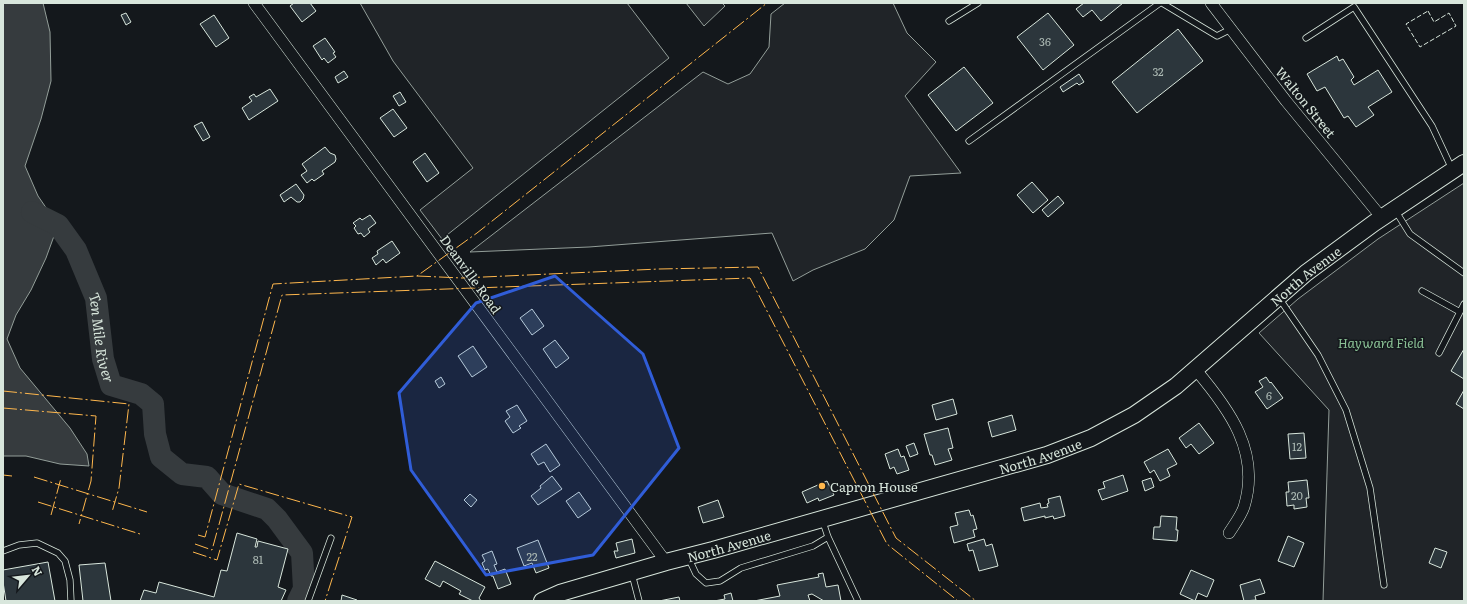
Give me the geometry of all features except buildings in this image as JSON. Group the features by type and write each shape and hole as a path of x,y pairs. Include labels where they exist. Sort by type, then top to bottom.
{"main road":[{"name":"North Avenue","path":"542,601 560,593 666,562 1048,455 1090,438 1134,415 1176,386 1306,273 1388,214 1458,167"}],"street":[{"name":"Deanville Road","path":"254,3 666,562"},
{"name":"Walton Street","path":"1212,4 1231,29 1388,214"},
{"path":"1196,370 1219,397 1238,429 1248,455 1249,486 1244,508 1229,533"}],"lane":[{"path":"949,21 978,3"},
{"path":"969,141 1161,3 1217,36 1231,29"},
{"path":"1306,38 1354,5 1458,167"},
{"path":"1388,214 1410,234 1464,273"},
{"path":"1422,291 1460,312"},
{"path":"1278,296 1318,354 1346,410 1370,488 1384,585"},
{"path":"1439,353 1464,304"},
{"path":"822,519 828,537 858,601"},
{"path":"688,557 696,574 706,583 720,581 741,568 813,546 828,537"},
{"path":"308,601 331,538"},
{"path":"3,550 19,545 37,543 58,553 65,561 70,580 71,601"},
{"path":"632,573 639,601"}],"highlighted area":[{"path":"555,276 643,354 679,448 593,555 486,575 411,470 399,393 476,303"}],"green space":[{"path":"360,3 627,3 669,58 442,239 420,210 473,168 393,61"},
{"path":"686,3 722,3 725,6 704,26"},
{"path":"785,3 893,3 907,33 936,62 905,96 961,173 910,176 894,220 865,249 813,270 793,281 772,233 589,247 470,252 703,72 728,84 750,74 769,47 771,14"},
{"name":"Hayward Field","path":"1464,183 1464,601 1323,601 1329,410 1259,333 1298,299 1378,239"}],"shaded area":[{"path":"3,3 43,3 50,32 51,81 41,119 25,166 38,196 58,225 46,258 31,290 16,315 7,339 20,368 70,428 87,454 89,466 60,464 26,456 3,456"}],"waterway":[{"name":"Ten Mile River","path":"32,212 58,225 76,250 96,298 103,359 111,385 141,394 153,404 155,434 161,457 182,474 207,477 222,494 267,509 277,519 302,553 304,589 298,601"}],"fence":[{"path":"1428,11 1434,22 1449,13 1456,26 1420,47 1406,24 1428,11"}],"power":[{"path":"198,535 205,537 273,284 417,276 477,233 767,3"},
{"path":"417,276 462,278 659,269 758,267 896,538 976,601"},
{"path":"195,544 212,550 282,295 750,278 887,544 958,601"},
{"path":"3,391 129,404 119,488 112,512"},
{"path":"3,408 96,416 91,481 79,524"},
{"path":"3,475 12,476"},
{"path":"34,477 147,512"},
{"path":"51,515 61,478"},
{"path":"193,552 217,560 239,484 352,517 325,601"},
{"path":"38,502 140,534"}],"place":[{"name":"Capron House","path":"822,486"}]}
